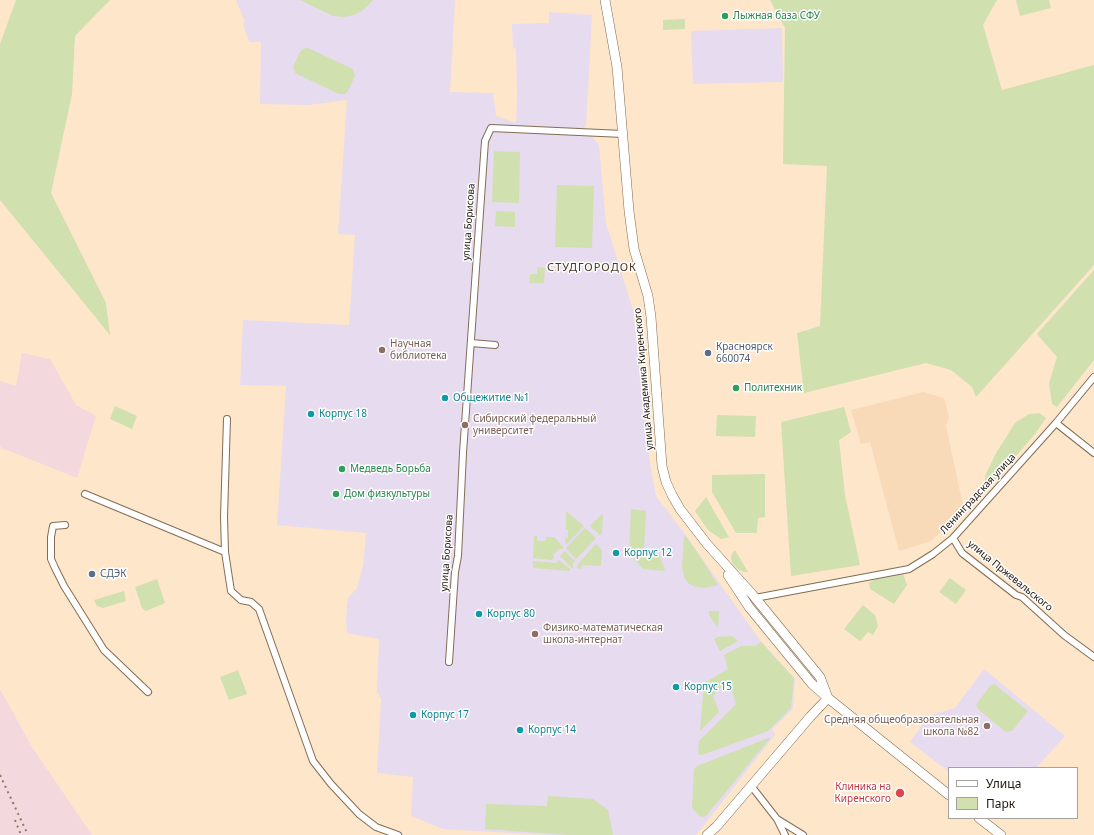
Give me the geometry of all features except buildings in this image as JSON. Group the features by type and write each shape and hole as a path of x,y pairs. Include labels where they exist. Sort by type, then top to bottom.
{"main road":[{"name":"улица Академика Киренского","path":"605,0 617,67 629,211 634,249 648,296 651,317 662,466 666,482 676,502 714,553 749,607 812,684 948,794"},
{"name":"улица Академика Киренского","path":"714,553 755,598 820,677 828,698"},
{"path":"707,835 715,831 810,717 828,698"},
{"path":"980,819 1001,835"}],"street":[{"name":"улица Борисова","path":"449,662 455,572 458,556 464,445 485,141 491,128 623,134"},
{"path":"471,343 495,345"},
{"name":"Ленинградская улица","path":"755,598 909,569 933,554 953,538 1056,423 1094,377"},
{"path":"227,419 224,517 225,552 231,591 241,600 252,602 259,609 313,762 358,814 376,827 398,835"},
{"path":"1056,423 1094,453"},
{"path":"85,494 106,504 225,552"},
{"path":"65,525 53,526 51,537 51,559 58,574 104,650 148,692"},
{"name":"улица Пржевальского","path":"953,538 962,553 1016,595 1022,597 1064,635 1094,657"},
{"path":"752,786 778,819 785,835"},
{"path":"778,819 803,835"}],"shaded area":[{"name":"Сибирский федеральный университет","path":"236,0 455,0 450,92 493,93 496,116 516,123 516,49 513,48 512,24 549,23 549,12 592,15 586,126 584,126 599,145 606,223 633,310 650,464 656,496 685,534 759,639 795,679 793,709 772,729 775,735 696,835 546,835 443,829 411,816 413,777 377,773 381,699 377,692 379,639 347,633 346,618 348,598 357,588 363,566 366,533 277,525 286,386 240,385 243,320 349,325 355,235 338,234 347,100 308,105 260,104 261,42 249,42 243,24 245,22"},
{"path":"782,28 783,82 693,84 691,31"},
{"path":"22,353 50,359 76,405 96,416 77,478 2,449 0,445 0,381 16,386"},
{"path":"923,392 944,398 949,417 946,426 964,510 931,541 899,551 870,442 861,444 851,410"},
{"name":"Средняя общеобразовательная школа №82","path":"984,669 1065,736 1037,767 948,767 948,771 910,742 928,716 955,708"},
{"path":"0,689 32,747 92,835 0,835"}],"green space":[{"path":"16,0 110,0 75,36 72,94 51,193 106,303 110,335 0,200 0,44"},
{"path":"300,0 373,0 363,10 354,15 344,17 333,16"},
{"path":"770,0 997,0 983,25 1002,90 1094,65 1094,265 976,397 972,387 951,370 926,363 804,393 797,333 820,326 827,166 783,164 785,28"},
{"path":"1016,0 1049,0 1051,8 1020,16"},
{"path":"685,19 685,29 663,30 663,20"},
{"path":"305,48 308,48 353,69 355,76 345,94 339,94 295,73 293,67 300,52"},
{"path":"494,151 520,152 519,203 492,202"},
{"path":"557,185 594,186 592,248 555,247"},
{"path":"496,211 515,212 515,227 495,226"},
{"path":"537,267 545,268 544,283 529,283 530,274 537,274"},
{"path":"1094,270 1094,360 1057,407 1052,404 1049,383 1057,357 1037,334"},
{"path":"115,406 137,416 132,429 110,419"},
{"path":"844,407 851,432 839,440 845,495 860,565 791,576 781,422"},
{"path":"1039,413 1046,418 1035,434 991,485 985,482 985,476 996,453 1015,423 1029,414"},
{"path":"717,415 756,416 755,437 716,436"},
{"path":"765,474 765,517 758,518 757,533 736,533 712,492 712,475"},
{"path":"706,497 729,537 721,539 708,530 695,511"},
{"path":"631,509 646,511 644,551 659,553 665,571 643,569 629,553"},
{"path":"566,511 584,526 567,544 565,542 565,538 568,538 568,530 566,530"},
{"path":"602,514 602,533 600,535 590,526"},
{"path":"585,528 596,538 576,559 566,548"},
{"path":"685,535 718,585 703,588 693,586 688,583 684,577 682,567"},
{"path":"534,536 537,536 537,541 545,541 546,537 554,537 564,548 559,549 553,555 554,557 552,560 533,558"},
{"path":"596,544 602,550 601,566 582,565 581,569 577,568 578,564"},
{"path":"735,550 748,572 739,570 732,563 731,558"},
{"path":"565,551 575,561 573,563 573,569 560,556"},
{"path":"559,560 570,569 570,571 533,568 533,561 556,563"},
{"path":"903,574 907,585 894,604 870,589 869,583 875,579"},
{"path":"950,578 966,590 956,604 939,592"},
{"path":"157,579 165,603 146,611 142,608 135,587"},
{"path":"124,591 126,601 103,608 97,606 94,600"},
{"path":"863,605 875,615 878,626 873,635 868,632 860,641 844,629"},
{"path":"709,611 719,611 718,628 709,615"},
{"path":"732,636 738,641 720,651 714,639 718,637"},
{"path":"761,642 794,678 791,708 768,731 702,755 698,754 699,741 736,704 728,680 713,696 719,712 700,731 704,683 728,669 724,655 741,646 756,646"},
{"path":"238,670 247,694 229,700 220,677"},
{"path":"994,684 1028,711 1012,731 1006,732 979,710 976,705 990,686"},
{"path":"771,737 706,816 701,817 692,808 694,769 697,766"},
{"path":"548,796 593,799 608,810 613,835 569,835 485,829 486,804 547,806"}],"railway":[{"path":"0,775 28,835"},
{"path":"15,820 21,835"}],"place":[{"name":"Лыжная база СФУ","path":"725,16"},
{"name":"Научная библиотека","path":"382,350"},
{"name":"Красноярск 660074","path":"708,353"},
{"name":"Политехник","path":"736,388"},
{"name":"Общежитие №1","path":"445,398"},
{"name":"Корпус 18","path":"311,414"},
{"name":"Сибирский федеральный университет","path":"465,425"},
{"name":"Медведь Борьба","path":"342,469"},
{"name":"Дом физкультуры","path":"336,494"},
{"name":"Корпус 12","path":"616,553"},
{"name":"СДЭК","path":"92,574"},
{"name":"Корпус 80","path":"479,614"},
{"name":"Физико-математическая школа-интернат","path":"535,634"},
{"name":"Корпус 15","path":"676,687"},
{"name":"Корпус 17","path":"413,715"},
{"name":"Средняя общеобразовательная школа №82","path":"987,726"},
{"name":"Корпус 14","path":"520,730"},
{"name":"Клиника на Киренского","path":"900,793"}],"district":[{"name":"СТУДГОРОДОК","path":"592,268"}]}
